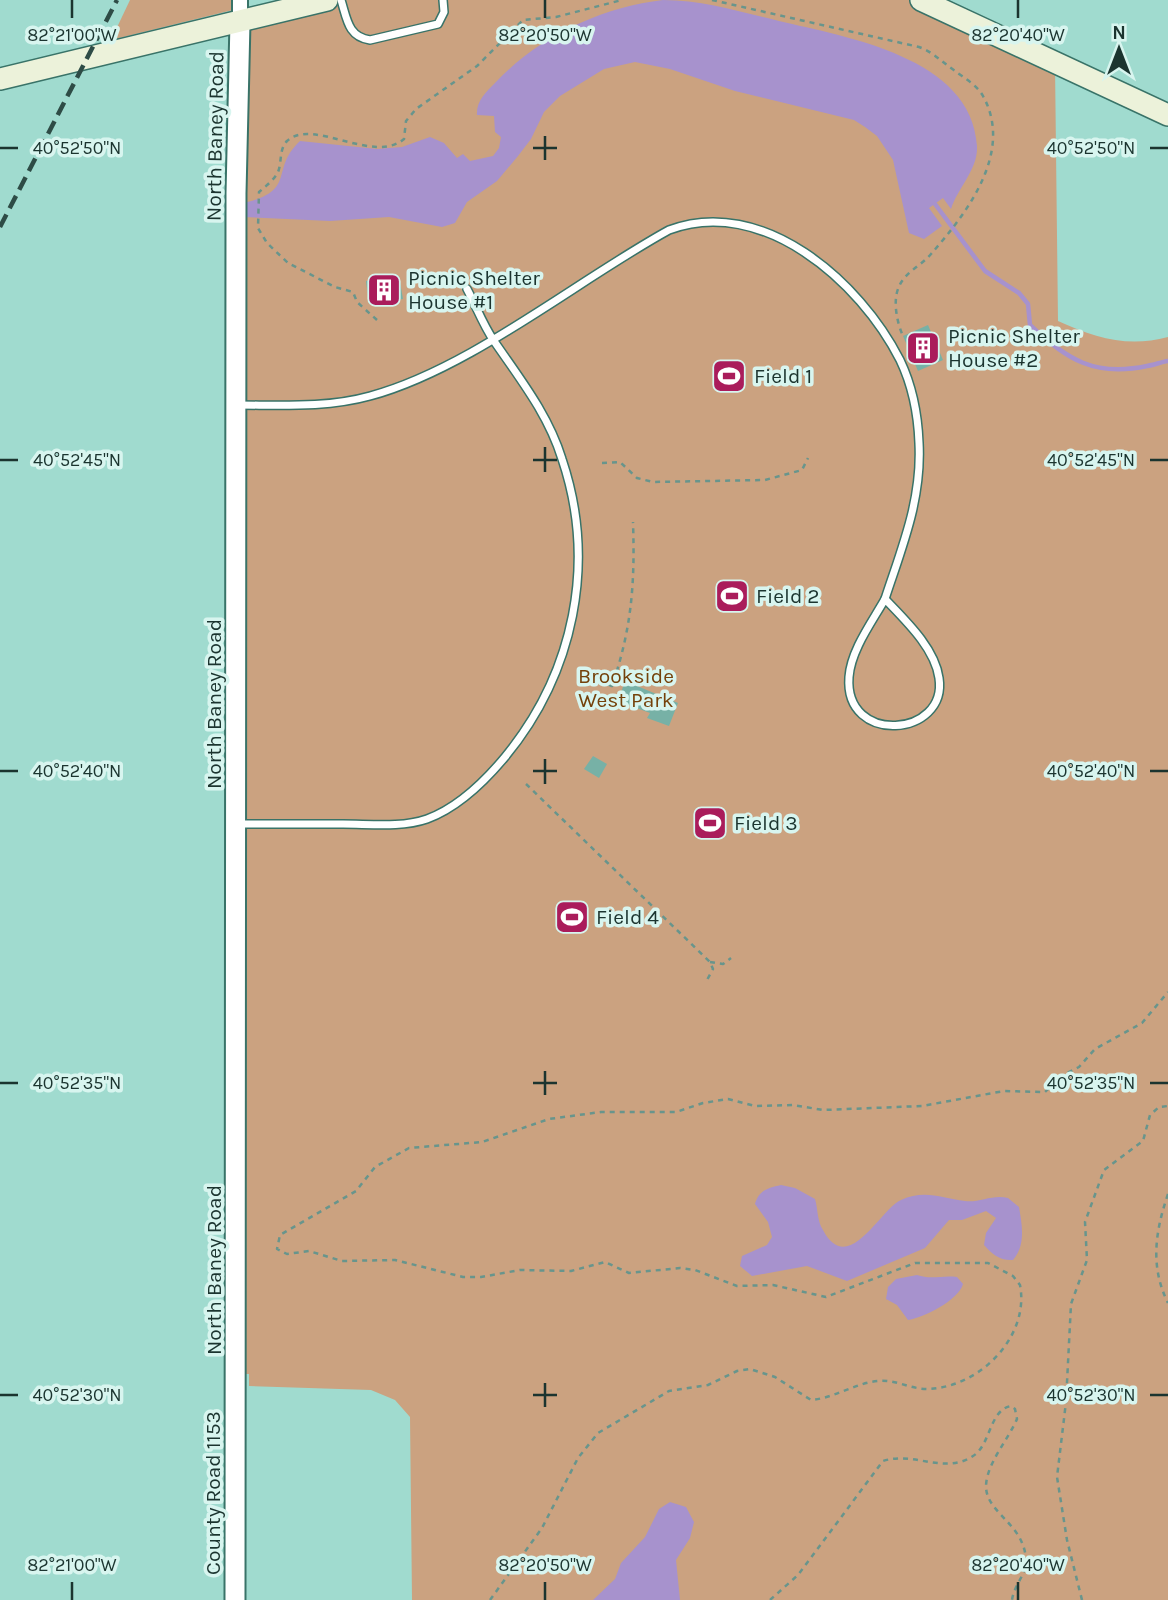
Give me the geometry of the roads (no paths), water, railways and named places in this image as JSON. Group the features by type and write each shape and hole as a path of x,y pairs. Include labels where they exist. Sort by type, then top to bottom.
{"main road":[{"path":"0,79 327,0"},
{"path":"921,0 1168,115"}],"street":[{"path":"240,0 240,22"},
{"name":"North Baney Road","path":"236,1385 236,193 240,22"},
{"name":"County Road 1153","path":"235,1600 236,1385"}],"lane":[{"path":"341,0 352,33 359,38 370,40 438,24 444,12 443,0"},
{"path":"236,405 300,405 370,396 428,374 492,338 644,244 681,226 726,221 742,223 789,245 837,279 863,304 900,360 910,389 919,442 917,496 885,599 853,661 849,692 854,705 872,722 907,725 930,709 938,693 939,677 923,643 885,599"},
{"path":"237,824 396,824 428,818 455,803 499,765 547,695 562,657 575,603 579,558 573,495 562,457 541,410 492,338 467,289"}],"waterway":[{"path":"935,204 985,271 1019,293 1028,304 1030,325 1057,348 1083,363 1112,369 1129,369 1168,361"}],"railway":[{"path":"0,227 117,0"}],"place":[{"name":"Picnic Shelter House #1","path":"384,290"},
{"name":"Picnic Shelter House #2","path":"923,348"},
{"name":"Field 1","path":"729,376"},
{"name":"Field 2","path":"732,596"},
{"name":"Field 3","path":"710,823"},
{"name":"Field 4","path":"572,917"}],"park label":[{"name":"Brookside West Park","path":"626,688"}]}
